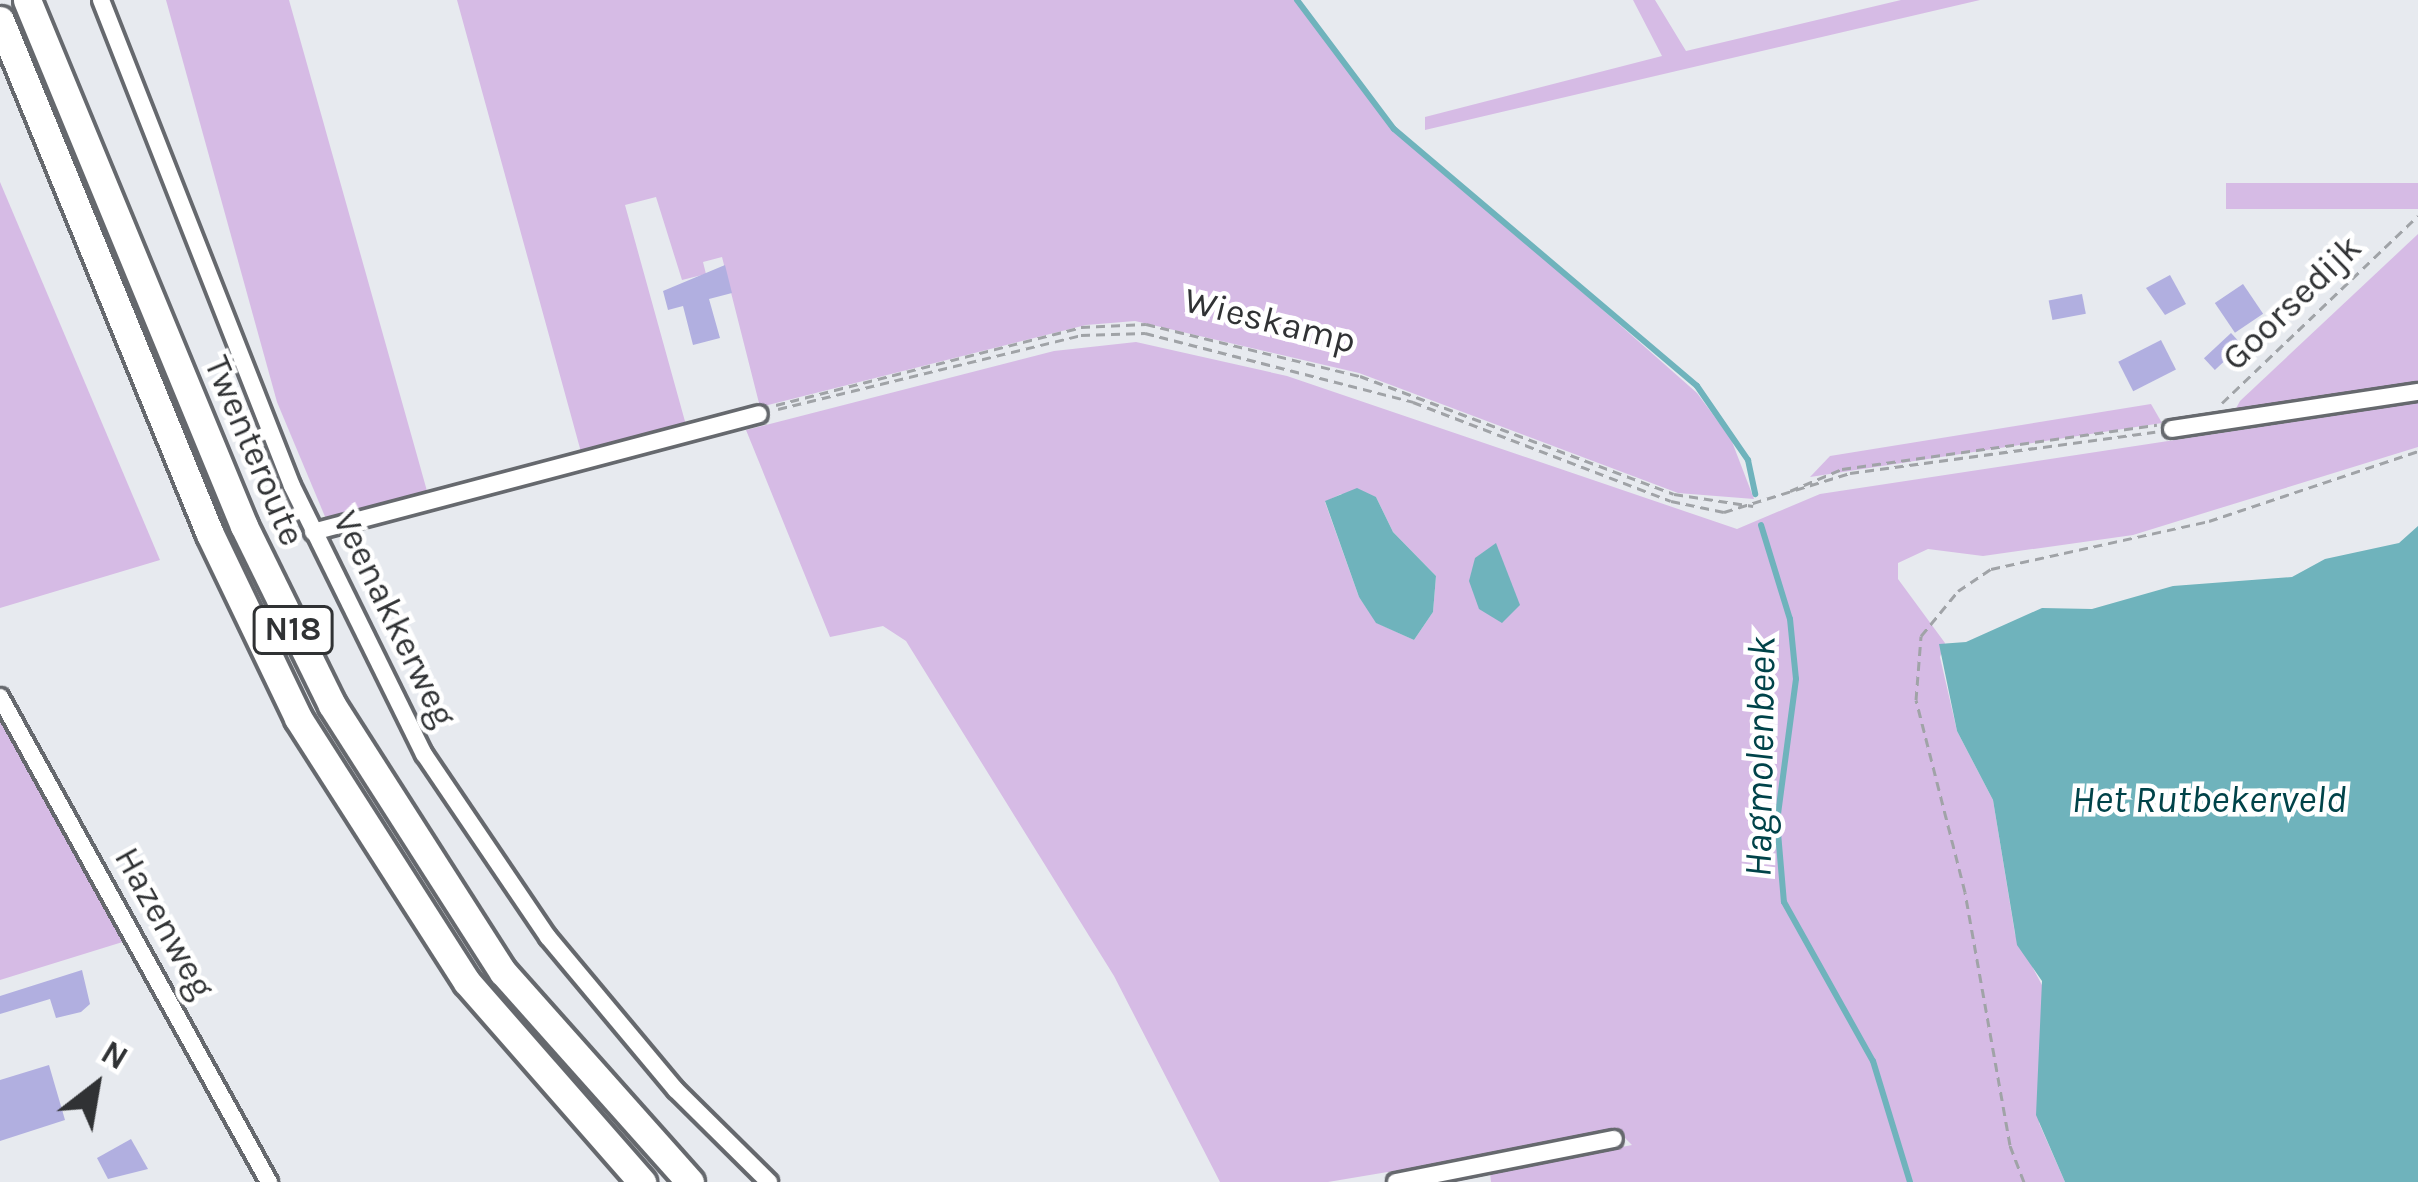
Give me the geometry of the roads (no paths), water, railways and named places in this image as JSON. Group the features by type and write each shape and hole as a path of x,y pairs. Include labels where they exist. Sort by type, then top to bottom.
{"highway":[{"name":"Twenteroute","path":"27,0 244,526 332,705 503,972 690,1182"},
{"name":"Twenteroute","path":"0,20 210,534 298,718 467,982 642,1182"}],"street":[{"name":"Veenakkerweg","path":"101,0 313,532 424,754 548,937 676,1090 769,1182"},
{"path":"2172,430 2418,392"},
{"path":"313,532 759,414"},
{"name":"Hazenweg","path":"0,697 269,1182"},
{"path":"1396,1182 1614,1139"}],"water":[{"path":"1357,488 1376,497 1393,532 1436,576 1433,612 1414,640 1376,623 1359,597 1325,501"},
{"name":"Het Rutbekerveld","path":"2418,526 2418,1182 2065,1182 2036,1115 2042,981 2017,945 1993,800 1957,731 1939,644 1966,642 2042,608 2092,609 2173,586 2292,577 2325,559 2399,543"},
{"path":"1496,543 1520,605 1502,623 1479,609 1469,581 1475,558"}],"waterway":[{"name":"Hagmolenbeek","path":"1297,0 1394,129 1697,386 1748,460 1755,494"},
{"name":"Hagmolenbeek","path":"1761,525 1790,619 1796,679 1777,821 1784,902 1873,1061 1910,1182"}]}
